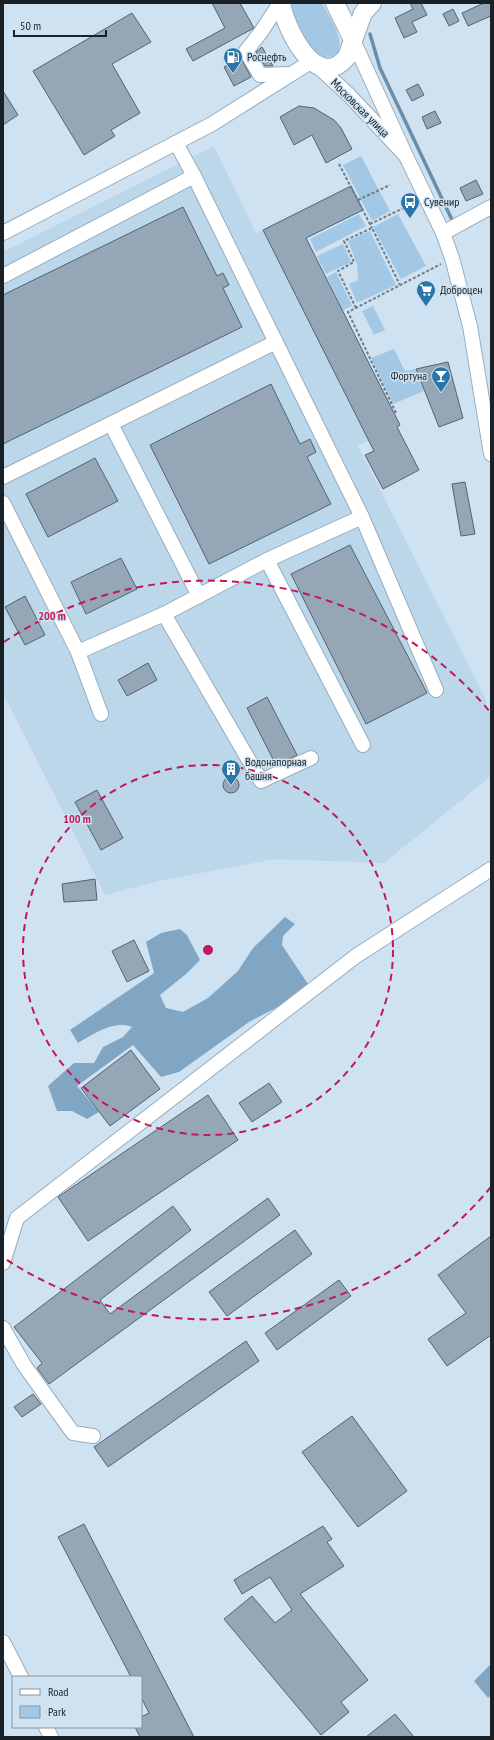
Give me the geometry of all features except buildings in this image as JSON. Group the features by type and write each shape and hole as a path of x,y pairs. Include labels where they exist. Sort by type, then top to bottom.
{"main road":[{"name":"Московская улица","path":"280,3 287,25 294,39 312,62 324,67 343,62 347,57 354,40 335,3"},
{"path":"354,40 363,13 372,3"}],"street":[{"path":"280,3 261,32 246,51 260,75 292,74"},
{"name":"Московская улица","path":"354,40 443,234 452,258 470,326 491,454"},
{"path":"3,234 212,124 312,62"},
{"name":"Московская улица","path":"312,62 349,95 406,156"},
{"path":"176,143 194,176 362,517 436,690"},
{"path":"3,276 194,176"},
{"path":"443,234 491,207"},
{"path":"3,477 276,342"},
{"path":"111,424 199,596"},
{"path":"3,503 78,652 101,714"},
{"path":"78,652 164,614 267,560 362,517"},
{"path":"267,560 363,744"},
{"path":"164,614 261,781 311,758"},
{"path":"3,1263 17,1218 356,956 491,869"},
{"path":"3,1328 24,1365 73,1433 93,1436"},
{"path":"3,1642 20,1676"},
{"path":"46,1728 51,1737"}],"path":[{"path":"339,164 400,285"},
{"path":"358,200 390,185"},
{"path":"370,224 426,197"},
{"path":"356,308 338,271 354,262 344,241 372,228"},
{"path":"396,413 348,312 452,258"}],"shaded area":[{"path":"214,146 256,233 263,230 300,303 331,287 400,425 358,446 485,698 491,718 491,776 384,863 276,859 163,880 105,895 3,693 3,252"},
{"path":"285,917 295,924 283,936 282,945 308,984 285,1003 249,1022 179,1072 161,1077 133,1045 77,1086 99,1112 87,1119 72,1111 57,1111 48,1086 74,1063 94,1063 103,1047 123,1037 132,1027 118,1025 104,1029 78,1043 70,1030 154,973 146,942 161,933 180,929 187,935 200,960 186,974 160,995 166,1008 183,1012 208,998 238,971 253,948"},
{"path":"491,1664 491,1695 488,1698 474,1681"}],"green space":[{"path":"292,3 322,3 334,24 340,41 339,49 336,54 324,57 316,55 311,51 298,28"},
{"path":"361,156 390,211 372,221 343,165"},
{"path":"359,214 366,226 316,252 310,239"},
{"path":"398,214 426,266 401,279 373,227"},
{"path":"370,231 396,285 357,303 349,284 358,280 357,264 348,241"},
{"path":"343,244 351,262 326,274 317,256"},
{"path":"336,272 352,306 343,310 327,277"},
{"path":"373,306 385,330 374,335 362,311"},
{"path":"394,349 405,371 415,369 424,391 393,404 371,358"}],"waterway":[{"path":"370,34 380,68 454,224"}],"place":[{"name":"Роснефть","path":"233,74"},
{"name":"Сувенир","path":"410,219"},
{"name":"Доброцен","path":"426,307"},
{"name":"Фортуна","path":"441,393"},
{"name":"Водонапорная башня","path":"231,786"}]}
